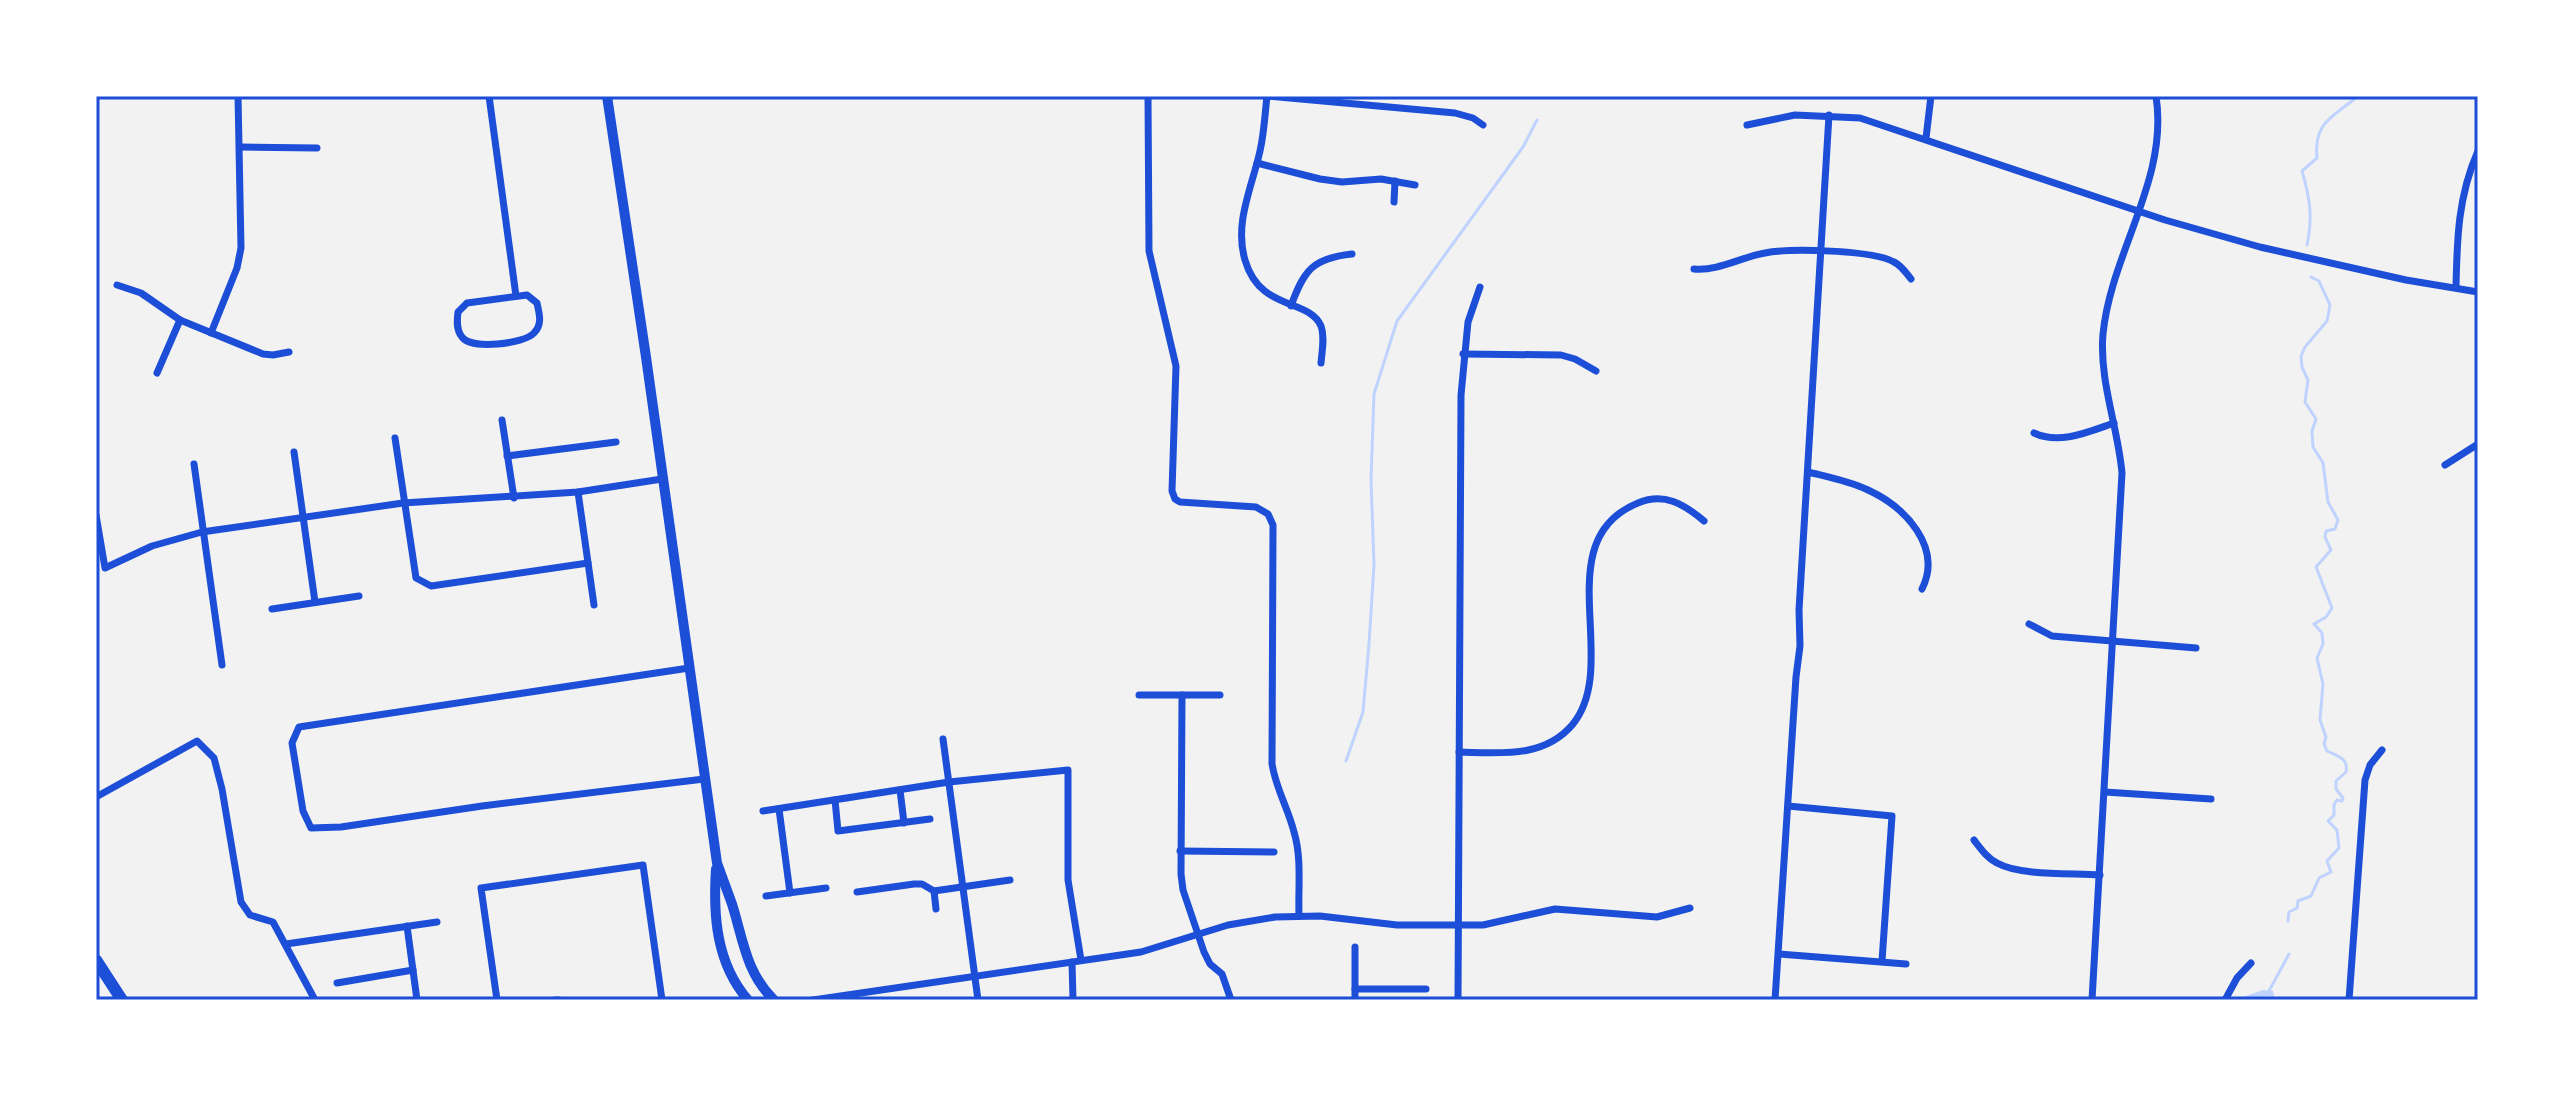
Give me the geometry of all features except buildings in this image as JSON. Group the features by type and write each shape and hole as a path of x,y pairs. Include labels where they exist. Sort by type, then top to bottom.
{"highway":[{"path":"96,960 122,1000"}],"main road":[{"path":"607,96 717,863 733,907 743,950 761,985 774,1000"},
{"path":"717,863 714,910 719,937 731,973 748,1000"}],"street":[{"path":"211,333 237,268 241,248 238,96"},
{"path":"489,96 516,296"},
{"path":"1148,96 1149,251 1176,366 1172,491 1180,502 1256,507 1268,514 1273,525 1272,764 1277,790 1298,849 1299,915"},
{"path":"1321,363 1323,333 1320,324 1309,312 1267,294 1257,284 1246,262 1244,203 1257,163 1267,96 1367,100 1461,114 1483,125"},
{"path":"1926,138 1931,96"},
{"path":"2092,1000 2122,473 2107,392 2103,336 2117,272 2154,167 2158,121 2156,96"},
{"path":"1775,1000 1800,646 1799,610 1829,115"},
{"path":"1747,125 1781,117 1829,115 1860,118 2138,211 2260,247 2406,280 2478,292"},
{"path":"241,147 317,148"},
{"path":"2456,287 2459,212 2478,151"},
{"path":"1257,163 1320,179 1395,181 1415,185"},
{"path":"1394,202 1395,181"},
{"path":"1694,269 1717,268 1769,252 1821,251 1885,258 1903,268 1911,279"},
{"path":"1291,306 1303,276 1310,268 1332,256 1352,254"},
{"path":"117,285 141,293 180,320 263,354 289,352"},
{"path":"1458,1000 1463,354 1468,322 1480,287"},
{"path":"527,295 537,303 541,319 537,331 525,340 475,345 462,338 457,324 458,312 467,303 516,296 527,295"},
{"path":"157,373 180,320"},
{"path":"1463,354 1561,355 1596,371"},
{"path":"502,420 514,498"},
{"path":"2034,433 2046,439 2064,438 2114,423"},
{"path":"395,438 416,578 431,586 588,563"},
{"path":"507,456 616,442"},
{"path":"2445,465 2478,444"},
{"path":"294,452 315,602"},
{"path":"194,464 222,665"},
{"path":"1808,472 1871,491 1900,511 1912,524 1928,552 1930,568 1922,589"},
{"path":"96,515 105,568 152,546 202,532 403,503 514,498 662,479"},
{"path":"578,492 594,605"},
{"path":"1459,752 1516,753 1534,750 1561,736 1581,712 1590,683 1590,564 1599,538 1614,518 1637,503 1663,498 1679,503 1704,521"},
{"path":"272,609 359,596"},
{"path":"2029,624 2052,636 2196,648"},
{"path":"689,668 299,727 292,743 303,811 311,828 341,827 704,779"},
{"path":"1139,695 1220,695"},
{"path":"1182,695 1180,851 1183,890 1210,964 1222,974 1231,1000"},
{"path":"943,739 978,1000"},
{"path":"96,797 197,741 214,758 241,902 250,915 273,922 315,1000"},
{"path":"2349,1000 2365,780 2370,765 2382,750"},
{"path":"763,811 949,782 1068,770 1068,880 1077,961 1073,1000"},
{"path":"900,790 904,823"},
{"path":"2105,792 2211,799"},
{"path":"835,800 838,831 930,819"},
{"path":"1788,806 1892,816 1882,961"},
{"path":"779,809 790,893"},
{"path":"1974,840 1988,857 2000,865 2022,870 2100,875"},
{"path":"1180,851 1274,852"},
{"path":"497,1000 481,888 643,865 662,1000"},
{"path":"857,892 914,884 922,884 934,891 1010,880"},
{"path":"766,896 826,888"},
{"path":"934,891 936,909"},
{"path":"813,1000 1159,948 1247,921 1299,915 1397,925 1458,925 1502,922 1555,909 1657,917 1690,908"},
{"path":"286,944 437,922"},
{"path":"407,926 417,1000"},
{"path":"1355,947 1355,1000"},
{"path":"1779,954 1906,964"},
{"path":"2225,1000 2237,978 2251,963"},
{"path":"337,983 413,970"},
{"path":"1355,989 1426,989"},
{"path":"1395,989 1395,1000"}],"water":[{"path":"2263,990 2273,991 2275,1000 2242,1000 2243,997"}],"waterway":[{"path":"2307,245 2310,208 2302,171 2317,158 2318,136 2322,127 2358,96"},
{"path":"1346,761 1363,712 1369,644 1374,565 1371,479 1374,394 1397,321 1523,147 1537,120"},
{"path":"2288,921 2289,912 2297,908 2298,901 2311,896 2319,878 2331,872 2327,861 2339,848 2337,830 2328,821 2334,815 2337,800 2342,801 2343,798 2336,789 2336,781 2346,772 2346,764 2341,758 2327,751 2320,720 2323,684 2317,658 2323,644 2322,633 2314,624 2326,617 2332,608 2316,567 2331,550 2325,537 2326,531 2335,529 2338,520 2328,502 2323,463 2313,447 2312,431 2316,419 2305,402 2308,380 2301,356 2327,321 2330,305 2319,281 2311,277"},
{"path":"2269,991 2289,954"}]}
